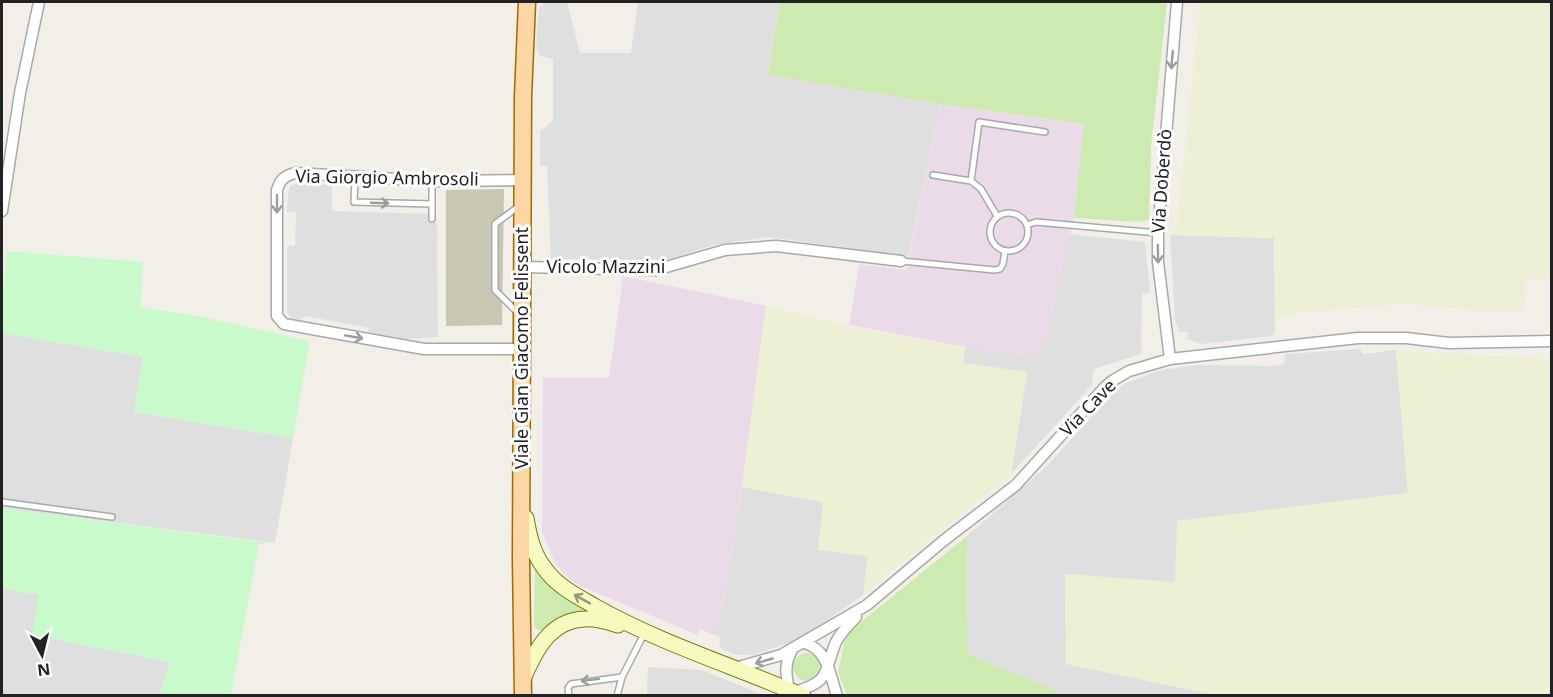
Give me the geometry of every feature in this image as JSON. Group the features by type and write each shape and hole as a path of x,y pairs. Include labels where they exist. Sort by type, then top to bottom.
{"main road":[{"name":"Viale Gian Giacomo Felissent","path":"523,688 522,267 523,96 527,2"},
{"path":"522,495 529,536 545,569 568,591 639,630 795,692"},
{"path":"523,688 538,646 552,632 566,623 585,619 639,630"}],"street":[{"path":"2,211 20,93 39,2"},
{"name":"Via Doberdò","path":"1170,359 1159,270 1158,233 1177,2"},
{"name":"Via Giorgio Ambrosoli","path":"522,349 414,348 284,324 277,316 277,190 285,176 295,174 432,181 523,180"},
{"name":"Vicolo Mazzini","path":"522,267 656,270 725,250 776,246 901,261"},
{"name":"Via Cave","path":"735,668 771,660 792,650 867,605 943,541 1016,485 1112,381 1140,366 1170,359 1358,338 1406,338 1449,343 1551,341"},
{"path":"792,650 786,661 786,668 795,692 820,682 828,669 837,640 867,605"},
{"path":"804,643 819,650 826,661 837,696"}],"lane":[{"path":"971,181 979,122 1045,132"},
{"path":"933,174 971,181 981,189 997,216"},
{"path":"355,177 354,202 432,204"},
{"path":"432,181 432,219"},
{"path":"522,316 495,290 495,224 523,204"},
{"path":"1008,212 1020,216 1027,225 1028,232 1024,244 1018,248 1005,251 994,244 991,238 990,226 997,216 1008,212"},
{"path":"1027,225 1036,222 1158,233"},
{"path":"901,261 994,270 1000,269 1003,264 1005,251"},
{"path":"2,502 112,517"},
{"path":"617,696 639,630"},
{"path":"569,696 568,688 571,684 622,677"}],"shaded area":[{"path":"549,2 567,2 580,53 631,53 638,2 780,2 768,75 940,104 909,256 769,237 713,245 666,260 551,259 547,166 540,165 540,131 553,121 553,59 539,56 536,43 539,7"},
{"path":"1200,2 1551,2 1551,279 1528,278 1523,310 1481,311 1404,304 1295,313 1275,321 1274,238 1170,235 1176,224 1179,206"},
{"path":"940,104 1085,124 1074,218 1044,349 1035,357 965,347 849,325 859,264 907,270"},
{"path":"297,183 332,185 332,211 429,214 429,223 437,223 438,337 406,339 368,332 369,328 305,316 300,320 292,318 287,313 287,246 295,245 296,212 287,212 288,194 290,186"},
{"path":"504,189 502,325 446,326 446,190"},
{"path":"1069,234 1145,242 1150,292 1142,294 1141,354 1094,369 1092,385 1011,474 1027,372 963,363 965,347 1035,357 1044,349"},
{"path":"1170,235 1274,238 1275,334 1202,344 1187,339 1188,332 1180,332 1175,320"},
{"path":"623,276 766,306 742,487 722,611 712,634 700,629 698,635 578,585 555,563 542,532 543,378 609,378"},
{"path":"766,306 844,326 965,347 963,363 1027,372 1011,474 863,595 868,556 818,550 823,502 742,487"},
{"path":"2,333 143,357 135,412 293,438 275,543 2,508"},
{"path":"1360,349 1363,354 1396,350 1408,493 1178,521 1176,583 1158,683 1215,695 1057,695 1057,691 968,654 967,536 1047,466 1111,395 1124,384 1168,369 1199,365 1275,366 1284,364 1285,354"},
{"path":"1396,350 1551,359 1551,695 1215,695 1066,664 1065,574 1175,582 1177,521 1408,493"},
{"path":"742,487 823,502 868,555 863,595 794,641 753,655 738,655 723,650 719,644 721,637 712,634 722,611"},
{"path":"2,588 40,595 33,635 170,662 160,695 2,695"},
{"path":"648,667 702,670 764,695 647,695"}],"green space":[{"path":"780,2 1167,2 1151,146 1149,220 1138,222 1074,218 1084,124 940,104 768,75"},
{"path":"7,251 143,262 141,307 203,317 310,341 293,438 134,412 143,357 2,333"},
{"path":"2,508 268,543 259,544 231,695 160,695 170,662 32,635 39,595 2,588"},
{"path":"967,536 968,654 1057,691 1057,696 847,695 838,672 846,634"},
{"path":"535,569 562,597 582,607 584,612 544,630 538,630 534,626"},
{"path":"807,653 817,657 821,667 817,677 807,681 797,677 793,667 797,657"}]}
